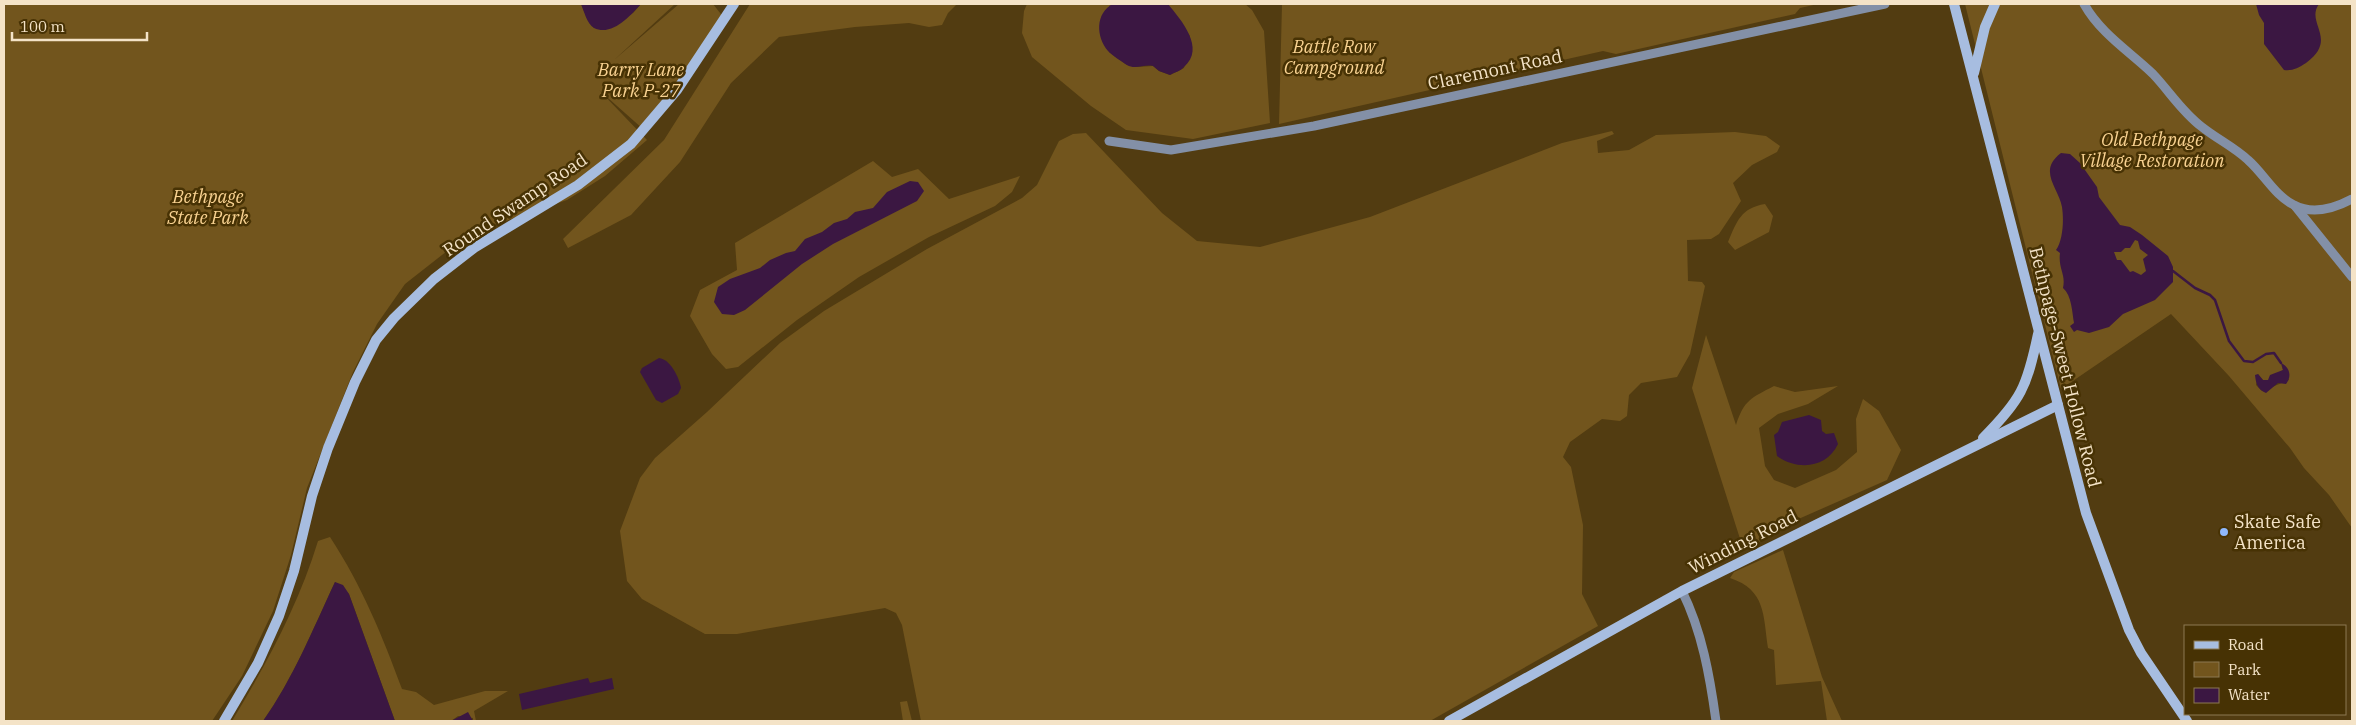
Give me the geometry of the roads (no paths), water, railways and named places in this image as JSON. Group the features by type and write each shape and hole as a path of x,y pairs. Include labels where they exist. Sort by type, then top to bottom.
{"main road":[{"name":"Round Swamp Road","path":"224,721 258,663 279,616 294,571 312,496 328,448 355,382 376,340 394,318 434,279 474,248 578,185 631,144 676,90 734,4"},
{"name":"Bethpage-Sweet Hollow Road","path":"1954,4 2086,513 2129,630 2141,653 2187,721"},
{"path":"1974,77 1985,27 1995,4"},
{"path":"1976,444 2017,402 2030,374 2039,331"},
{"name":"Winding Road","path":"1449,721 1682,591 2058,405"}],"street":[{"name":"Claremont Road","path":"1109,141 1171,150 1314,126 1885,4"},
{"path":"2084,4 2103,30 2153,74 2179,107 2202,127 2249,160 2285,199 2295,206 2352,277"},
{"path":"2295,206 2310,210 2325,209 2338,206 2352,199"},
{"path":"1682,591 1689,605 1709,673 1716,721"}],"water":[{"path":"581,4 641,4 620,24 608,30 601,30 589,24"},
{"path":"1113,4 1168,4 1185,26 1192,43 1193,51 1183,68 1170,75 1159,71 1153,66 1130,66 1108,51 1101,39 1099,26 1103,13"},
{"path":"2256,4 2319,4 2316,18 2321,39 2320,46 2306,63 2298,68 2284,70 2264,44 2264,23 2259,15"},
{"path":"2061,153 2070,154 2080,163 2097,187 2099,197 2120,225 2130,227 2142,235 2168,256 2173,267 2173,282 2155,300 2123,314 2109,327 2089,333 2077,330 2074,332 2070,326 2074,323 2071,304 2063,288 2064,279 2060,263 2060,253 2056,250 2062,235 2063,218 2060,200 2051,180 2051,166","holes":["2135,240 2138,241 2140,249 2148,255 2143,259 2146,271 2141,275 2133,271 2130,272 2121,260 2117,260 2114,252 2121,252 2125,248 2130,248"]},
{"path":"910,181 918,182 924,191 917,201 833,244 802,264 745,310 734,315 722,314 714,302 718,287 730,279 760,268 770,260 795,251 805,239 822,232 834,223 847,219 855,212 873,208 887,192"},
{"path":"659,358 667,362 673,369 681,388 678,394 662,403 656,400 640,372 642,368"},
{"path":"2281,363 2288,370 2289,375 2286,384 2278,383 2266,393 2261,390 2255,375 2258,374 2263,380 2268,380 2270,375 2283,370"},
{"path":"1809,415 1821,420 1822,431 1826,434 1834,433 1838,444 1833,452 1827,458 1811,465 1794,464 1777,456 1774,435 1778,432 1782,422"},
{"path":"335,582 343,585 349,594 395,721 263,721 293,671"},
{"path":"588,678 590,683 612,678 614,689 522,710 519,694"},
{"path":"468,712 473,721 451,721"}],"waterway":[{"path":"2173,271 2215,300 2229,341 2244,361 2253,362 2266,354 2274,353 2281,363"}],"place":[{"name":"Skate Safe America","path":"2224,532"}],"park label":[{"name":"Battle Row Campground","path":"1334,57"},
{"name":"Barry Lane Park P-27","path":"641,80"},
{"name":"Old Bethpage Village Restoration","path":"2152,150"},
{"name":"Bethpage State Park","path":"208,207"}]}
